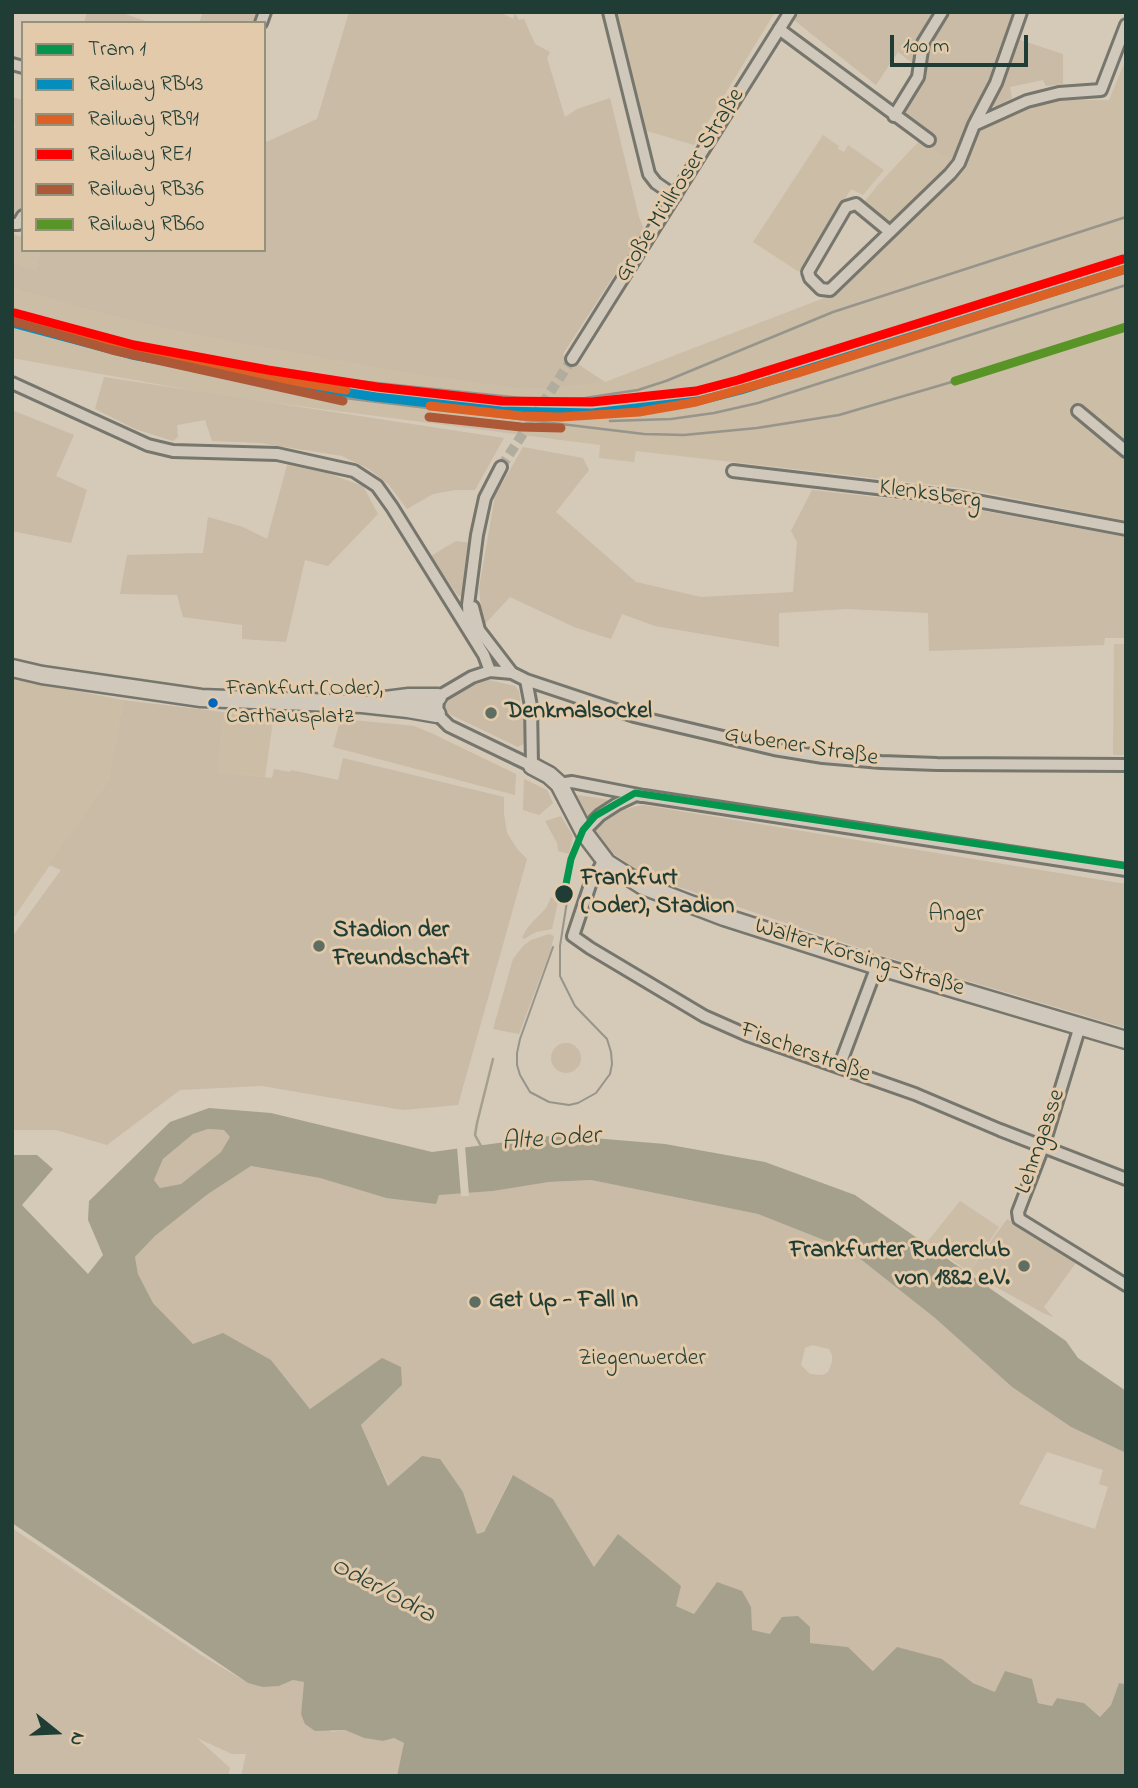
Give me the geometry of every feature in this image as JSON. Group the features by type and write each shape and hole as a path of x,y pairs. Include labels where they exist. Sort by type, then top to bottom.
{"street":[{"path":"609,12 649,174 656,183 675,196"},
{"name":"Große Müllroser Straße","path":"572,359 790,12"},
{"path":"894,116 918,77 923,43 942,12"},
{"path":"890,232 856,204 846,207 808,272 810,278 821,289 830,290 890,232 959,163 974,125 996,83 1021,12"},
{"path":"974,125 1027,101 1059,93 1101,90 1121,50 1126,26"},
{"path":"779,29 929,140"},
{"path":"12,383 148,445 173,451 277,454 354,471 377,486 392,507 484,654 490,671"},
{"path":"1078,411 1126,451"},
{"path":"469,629 470,587 485,498 501,467"},
{"name":"Klenksberg","path":"733,471 961,498 1126,529"},
{"path":"470,587 479,630 512,673"},
{"path":"12,668 42,675 201,698 362,704 408,709 437,715 449,726 533,766 559,784 572,782 643,796"},
{"path":"362,704 409,696 438,697 472,677 490,671 512,673"},
{"name":"Gubener Straße","path":"512,673 635,716 823,757 937,764 1126,765"},
{"path":"526,680 531,706 533,766"},
{"path":"437,715 438,697"},
{"name":"Walter-Korsing-Straße","path":"559,784 583,832 604,860 621,873 654,890 724,917 877,966 1126,1040"},
{"path":"583,832 600,815 636,795 1126,870"},
{"name":"Fischerstraße","path":"604,860 590,886 573,936 704,1016 747,1035 915,1094 1126,1179"},
{"path":"839,1067 877,966"},
{"name":"Lehmgasse","path":"1080,1026 1043,1147 1018,1212 1019,1219 1126,1285"}],"shaded area":[{"path":"617,12 775,12 694,145 644,130"},
{"path":"1126,59 1126,521 961,488 636,451 634,462 599,458 600,445 229,397 12,358 12,288 111,316 193,335 422,376 522,389 605,382 827,297 955,173 975,130 1017,111 1061,100 1109,100"},
{"path":"823,135 839,146 838,149 844,152 848,145 884,170 863,195 851,189 799,272 753,242"},
{"path":"919,141 954,161 890,225 862,205"},
{"path":"12,234 21,236 21,252 40,252 35,270 12,262"},
{"path":"1114,644 1126,644 1126,755 1113,755"},
{"path":"12,679 123,700 109,780 12,920"},
{"path":"223,712 274,714 265,777 218,772"},
{"path":"960,1201 999,1227 969,1272 927,1242"}],"green space":[{"path":"87,12 119,12 146,21 85,21"},
{"path":"203,12 261,12 258,21 200,21"},
{"path":"349,12 500,12 513,19 515,13 519,20 524,19 535,44 550,52 547,58 565,117 577,109 610,98 644,229 563,354 605,382 522,389 422,376 193,335 111,316 12,288 12,262 35,270 40,252 266,252 266,142 317,119"},
{"path":"800,12 937,12 916,43 916,66 898,52 876,85 794,20"},
{"path":"947,12 1015,12 991,83 977,107 954,161 932,149 937,140 904,116 903,112 922,79 927,44"},
{"path":"1017,39 1063,54 1063,84 1046,86 1043,80 1010,87 1012,98 995,107 991,103"},
{"path":"12,97 21,99 21,209 19,215 12,217 12,135 15,126 12,124"},
{"path":"104,377 504,438 475,490 433,494 407,509 389,485 369,469 342,456 260,443 212,441 205,420 177,425 178,437 173,441 135,429 95,409"},
{"path":"12,410 74,435 56,476 87,490 71,543 12,531"},
{"path":"523,447 583,458 589,470 556,512 636,582 701,597 793,592 797,542 791,531 812,490 956,506 1126,537 1126,638 1105,638 1104,645 929,651 928,613 847,609 779,613 779,647 655,626 622,614 611,639 574,627 510,597 483,626 479,588 495,496"},
{"path":"287,465 327,473 363,486 378,514 328,566 305,560 286,642 242,639 242,625 183,617 177,595 120,594 127,555 203,553 208,517 243,527 267,539"},
{"path":"456,541 471,543 465,591 461,596 458,596 431,556"},
{"path":"489,680 515,686 519,691 526,740 518,747 443,711 445,702 456,694"},
{"name":"Stadion der Freundschaft","path":"123,700 223,712 218,772 272,778 274,769 291,770 338,780 343,758 504,797 507,833 527,859 458,1105 403,1110 262,1086 180,1090 107,1145 56,1130 12,1130 12,937 61,870 49,865 109,780"},
{"path":"333,718 414,726 431,733 516,774 515,795 333,747 339,725 332,722"},
{"path":"524,779 547,790 553,803 539,815 523,810"},
{"path":"570,794 610,801 592,815 582,816"},
{"name":"Anger","path":"643,805 1126,884 1126,1028 881,955 646,876 611,852 593,831 621,810"},
{"path":"561,816 573,836 569,854 558,851 557,843 545,821"},
{"path":"551,897 558,902 552,929 536,932 524,939 522,937 528,927 546,908"},
{"path":"549,934 554,936 551,949 519,1034 493,1029 513,959 531,940"},
{"path":"566,1043 577,1047 581,1058 577,1069 566,1073 555,1069 551,1058 555,1047"},
{"path":"208,1129 224,1130 231,1137 221,1152 181,1184 160,1188 154,1180 163,1159 193,1134"},
{"name":"Ziegenwerder","path":"251,1166 320,1178 386,1198 493,1191 549,1182 591,1180 758,1214 849,1250 935,1318 1012,1387 1071,1427 1126,1453 1126,1684 1119,1683 1111,1705 1100,1717 1084,1703 1057,1698 1052,1706 995,1692 973,1683 942,1659 874,1671 848,1647 810,1643 751,1630 751,1607 717,1582 694,1614 676,1606 619,1535 595,1568 553,1499 512,1476 483,1533 477,1534 463,1492 422,1456 389,1486 361,1425 402,1385 382,1359 310,1409 271,1360 193,1344 153,1303 138,1274 135,1257 155,1236 208,1194","holes":["812,1345 829,1349 832,1355 828,1372 823,1375 810,1374 801,1365 805,1348","1047,1452 1103,1470 1099,1484 1108,1487 1095,1529 1019,1504"]},
{"name":"Frankfurter Ruderclub von 1882 e.V.","path":"1007,1219 1078,1260 1044,1307 1053,1317 969,1272"},
{"path":"12,1528 201,1655 248,1683 279,1686 293,1680 304,1682 301,1714 332,1732 345,1730 364,1738 383,1741 394,1738 405,1743 397,1776 241,1776 246,1754 232,1754 197,1738 230,1768 228,1776 12,1776"}],"water":[{"path":"209,1108 271,1113 432,1152 557,1135 665,1144 765,1162 855,1195 1066,1341 1078,1358 1126,1391 1126,1453 1071,1427 1012,1387 935,1318 849,1250 758,1214 591,1180 549,1182 493,1191 439,1195 436,1204 386,1198 320,1178 251,1166 208,1194 155,1236 135,1257 138,1274 153,1303 193,1344 223,1333 271,1360 310,1409 382,1358 401,1367 402,1385 361,1425 388,1486 422,1456 440,1459 463,1492 477,1534 484,1532 513,1475 553,1499 594,1567 618,1534 681,1586 676,1606 694,1614 717,1582 742,1591 751,1607 752,1630 770,1634 782,1617 798,1616 810,1627 810,1643 848,1647 873,1671 897,1647 942,1659 973,1683 995,1692 1005,1671 1032,1679 1038,1703 1052,1706 1057,1698 1084,1703 1100,1717 1111,1705 1119,1683 1126,1684 1126,1776 397,1776 404,1743 394,1738 383,1741 364,1738 345,1730 315,1731 305,1724 301,1714 304,1682 293,1680 279,1686 263,1687 248,1683 12,1523 12,1155 37,1155 53,1169 22,1205 88,1274 103,1255 88,1220 89,1201 170,1122","holes":["208,1129 224,1130 230,1137 221,1152 181,1184 160,1188 154,1180 163,1159 193,1134"]}],"pier":[{"path":"465,1146 469,1196 461,1196 457,1147"}],"waterway":[{"path":"481,1146 475,1135 493,1059"}],"tunnel":[{"path":"501,467 572,359"}],"tram line":[{"name":"1","path":"564,894 571,859 583,830 595,816 635,793 1126,866"},
{"path":"553,947 520,1039 517,1065 530,1092 549,1102 569,1105 596,1093 610,1074 612,1064 607,1039 575,1006 560,976 560,946 568,895"}],"railway":[{"path":"348,380 540,400 585,398 638,390 833,312 1126,217"},
{"path":"610,421 671,419 758,403 1126,285"},
{"path":"328,396 644,434 684,435 757,428 839,415 955,381"}],"rail line":[{"name":"RE1","path":"15,313 134,345 377,387 502,401 592,402 696,391 738,380 1123,259"},
{"name":"RB43","path":"12,323 132,355 266,380 376,397 501,411 592,413 698,401 741,390 1126,269"},
{"name":"RB91","path":"430,406 522,416 561,417 639,412 696,402 798,373 1126,269"},
{"name":"RB91","path":"12,320 170,360 346,390"},
{"name":"RB36","path":"12,321 112,350 343,401"},
{"name":"RB60","path":"955,381 1126,327"},
{"name":"RB36","path":"429,417 521,427 561,428"}],"place":[{"name":"Frankfurt (Oder), Carthausplatz","path":"213,703"},
{"name":"Denkmalsockel","path":"491,713"},
{"name":"Frankfurt (Oder), Stadion","path":"564,894"},
{"name":"Stadion der Freundschaft","path":"319,946"},
{"name":"Frankfurter Ruderclub von 1882 e.V.","path":"1024,1266"},
{"name":"Get Up - Fall In","path":"475,1302"}],"water label":[{"name":"Alte Oder","path":"551,1141"},
{"name":"Oder/Odra","path":"382,1592"}]}
